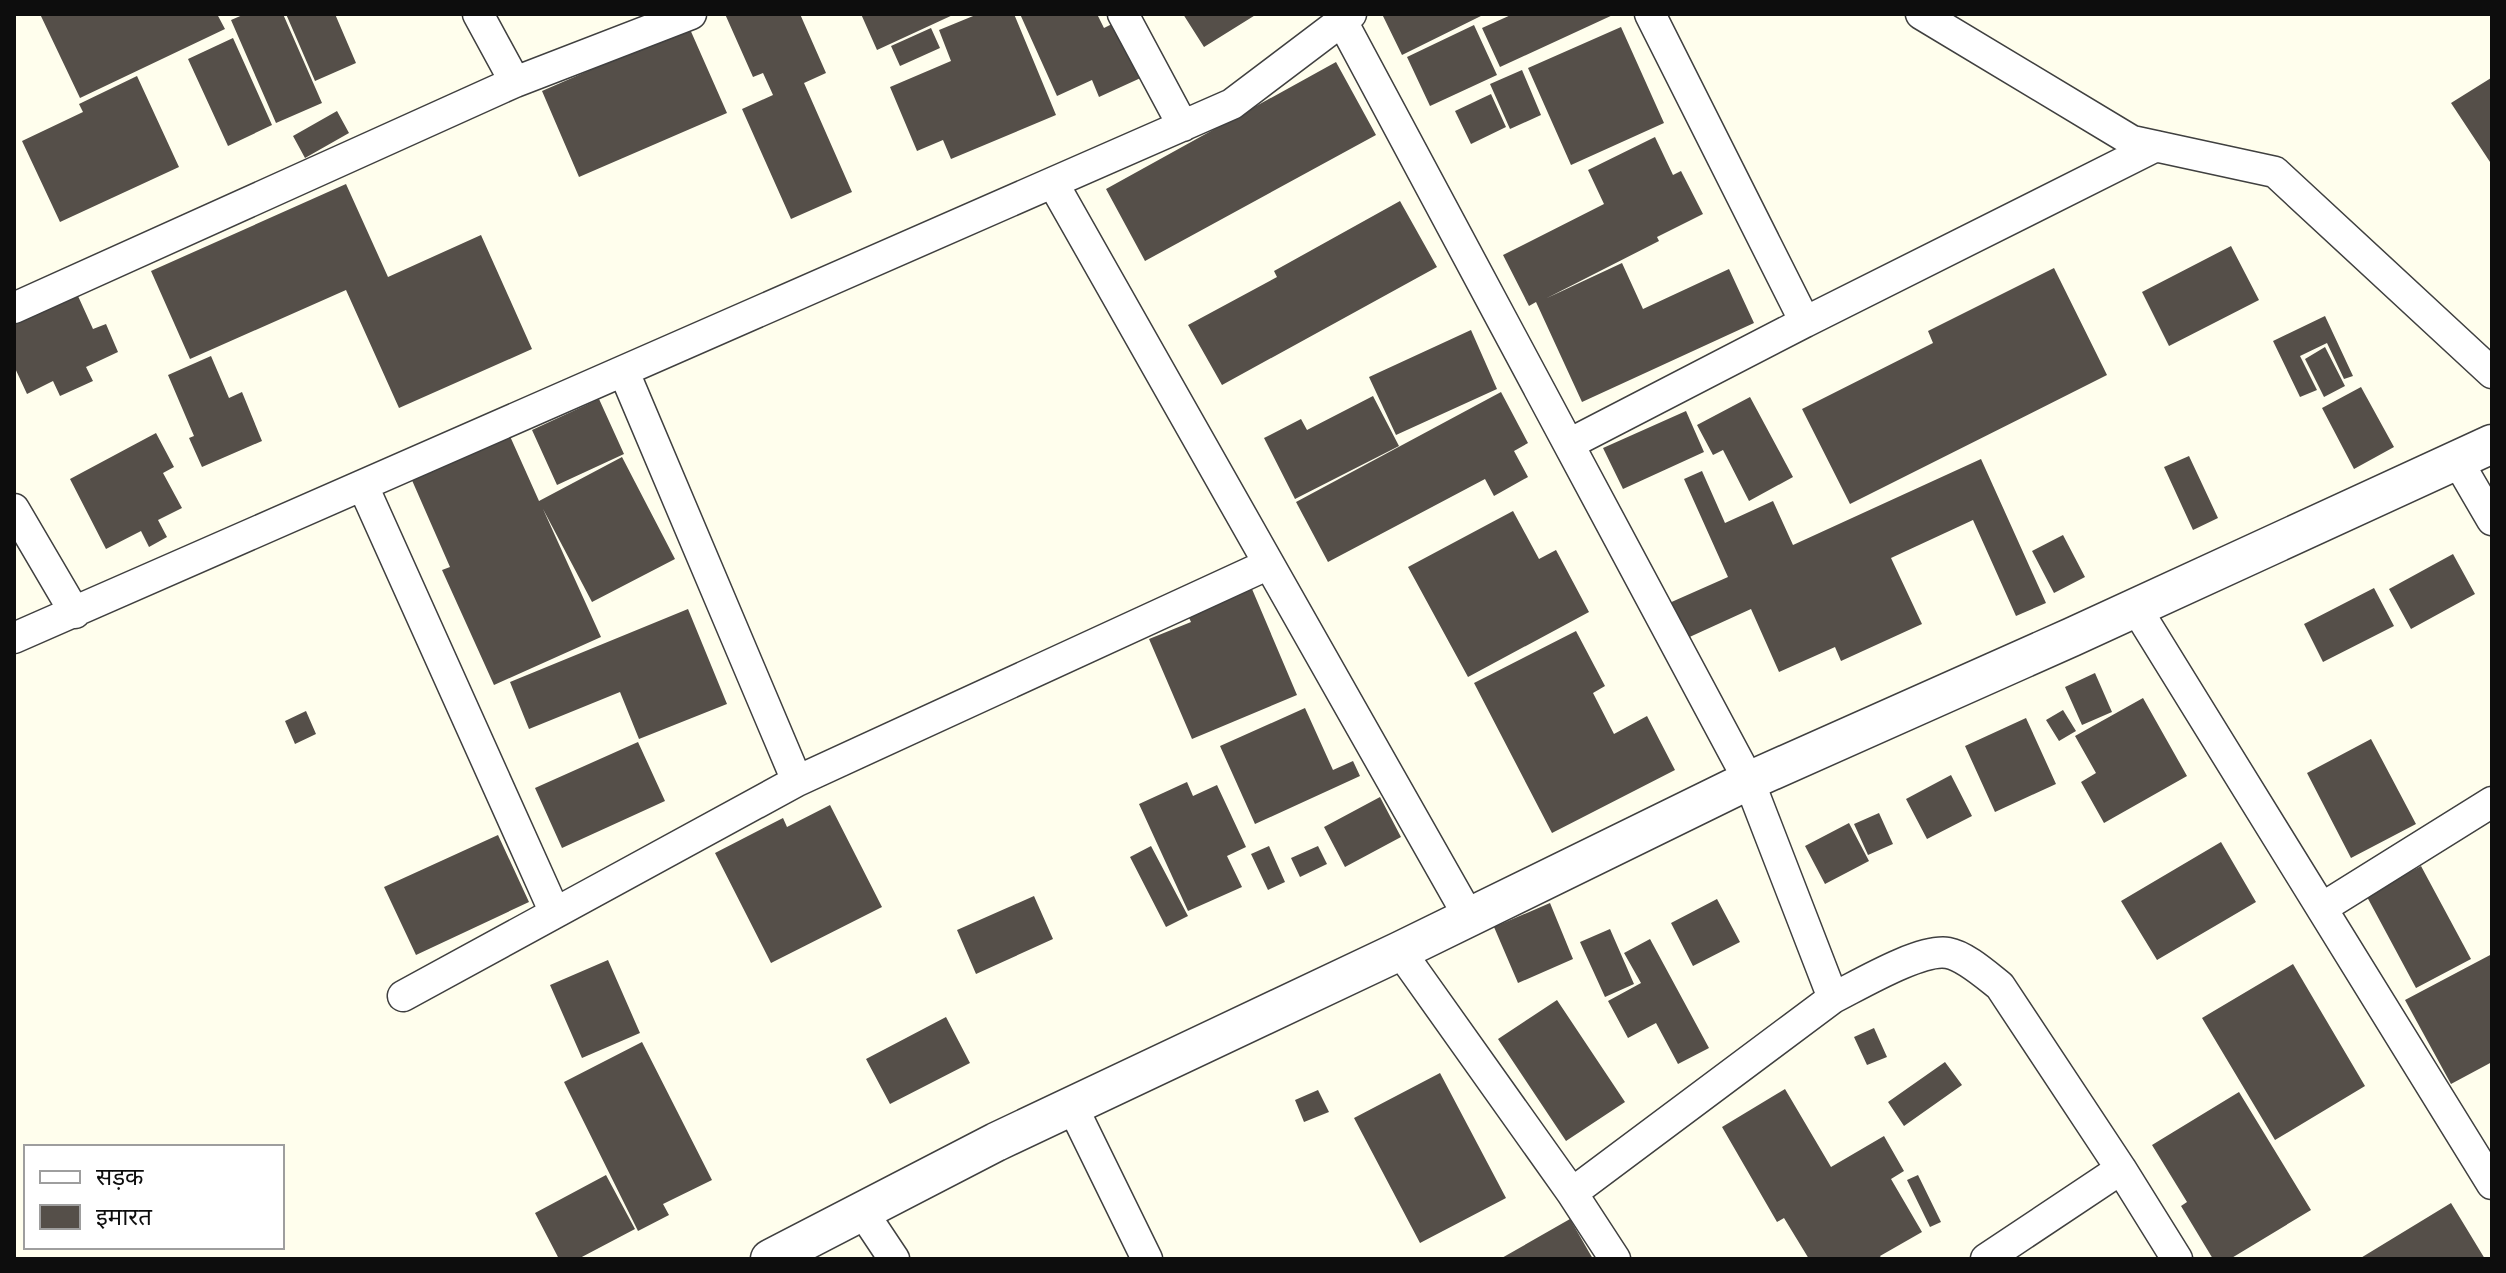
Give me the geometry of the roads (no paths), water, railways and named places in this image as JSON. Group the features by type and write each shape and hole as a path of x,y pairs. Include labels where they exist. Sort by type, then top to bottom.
{"street":[{"path":"478,14 515,82"},
{"path":"14,308 515,82 691,14"},
{"path":"1123,14 1183,126"},
{"path":"1650,14 1805,322"},
{"path":"1921,14 2132,141 2275,172 2492,373"},
{"path":"14,638 1232,104 1347,17 1749,781 1833,998"},
{"path":"1569,444 2156,146"},
{"path":"1053,183 1469,917"},
{"path":"624,372 797,781"},
{"path":"770,1259 996,1142 1400,951 1749,781 2492,444"},
{"path":"2457,460 2492,520"},
{"path":"363,486 555,913"},
{"path":"14,509 75,613"},
{"path":"403,996 797,781 1269,564"},
{"path":"2136,608 2322,908 2481,1141 2492,1184"},
{"path":"2322,908 2492,802"},
{"path":"1400,951 1572,1193 1615,1259"},
{"path":"1572,1193 1833,998 1910,959 1947,953 1975,967 2000,986 2177,1259"},
{"path":"1072,1106 1147,1259"},
{"path":"1986,1259 2121,1169"},
{"path":"862,1211 894,1259"}]}
